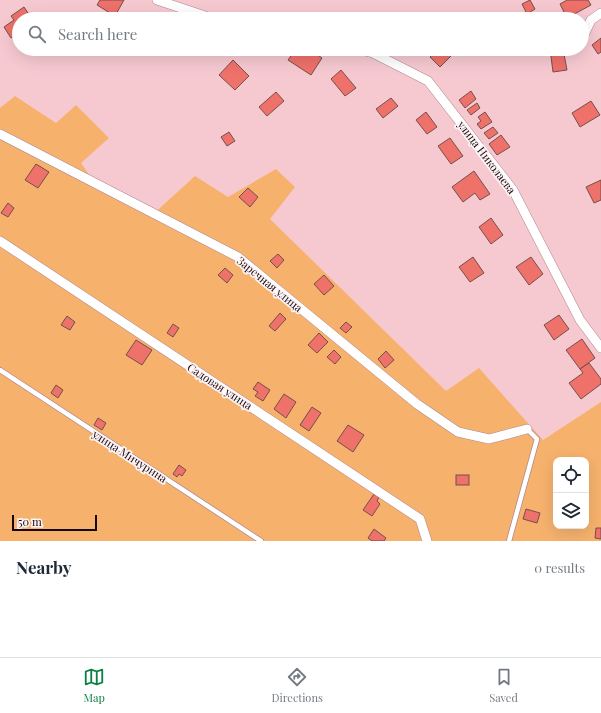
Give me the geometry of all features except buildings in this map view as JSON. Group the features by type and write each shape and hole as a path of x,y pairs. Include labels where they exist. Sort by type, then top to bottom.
{"street":[{"path":"157,0 193,12"},
{"path":"589,24 591,20 601,13"},
{"name":"улица Николаева","path":"379,56 428,81 513,190 580,320 601,348"},
{"name":"Заречная улица","path":"0,134 238,257 417,404 458,432 489,439 526,429"},
{"name":"Садовая улица","path":"0,241 420,518 427,541"}],"lane":[{"name":"улица Мичурина","path":"0,370 261,541"},
{"path":"509,541 538,439 526,429"}],"shaded area":[{"path":"15,96 56,123 76,105 109,138 81,163 101,192 114,190 150,217 195,176 228,197 276,169 295,187 270,219 446,391 479,368 543,440 601,402 601,541 0,541 0,108"}]}
